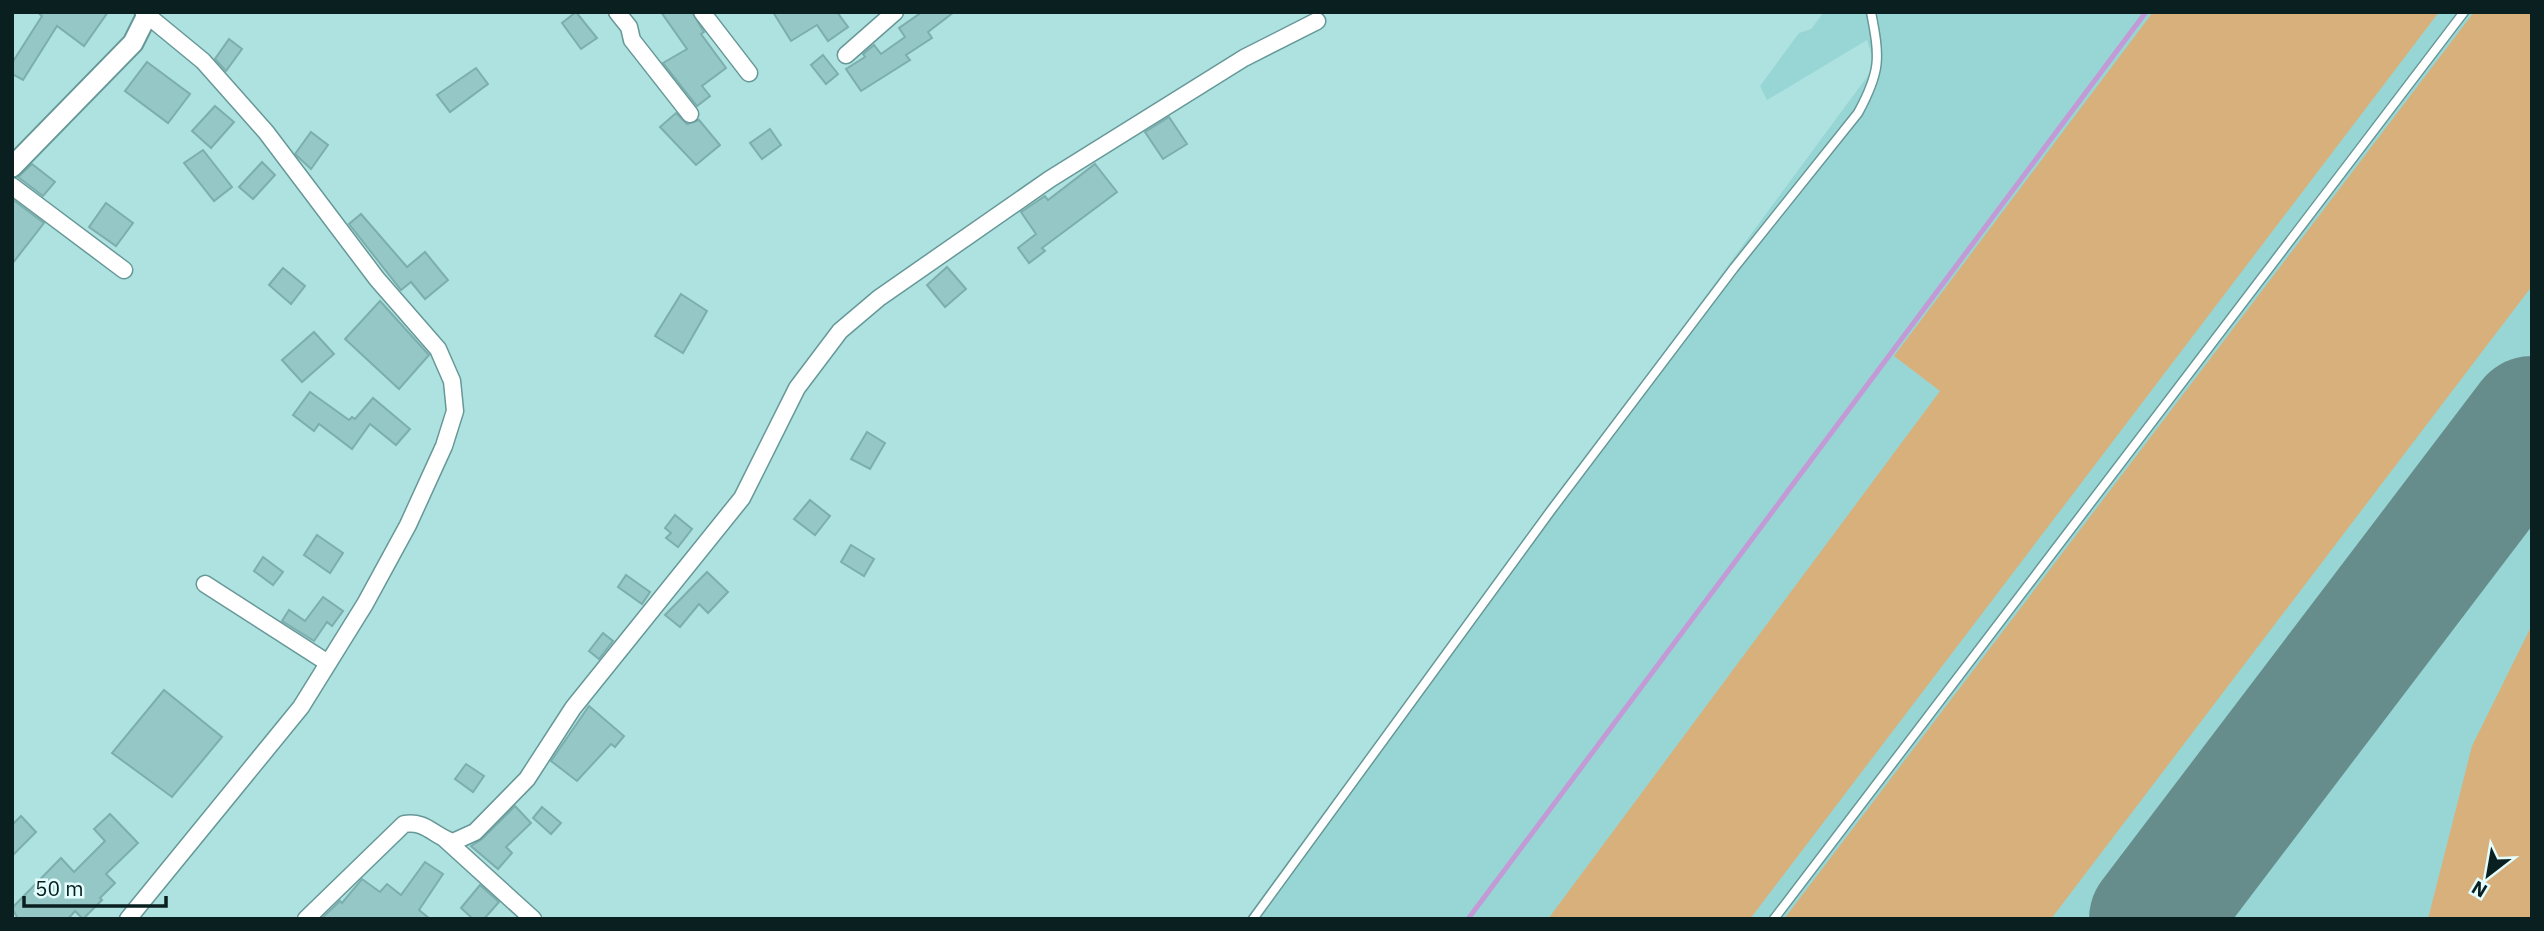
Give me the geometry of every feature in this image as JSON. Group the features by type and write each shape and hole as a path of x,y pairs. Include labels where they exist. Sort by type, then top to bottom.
{"street":[{"path":"617,12 629,27 632,40 690,114"},
{"path":"702,12 748,73"},
{"path":"846,55 895,12"},
{"path":"12,167 133,43 146,14 203,61 266,132 377,279 438,349 452,381 455,411 444,446 408,525 328,663 301,707 128,919"},
{"path":"446,840 463,840 475,832 527,779 573,708 742,498 797,388 840,331 879,298 1050,179 1244,58 1317,22"},
{"path":"12,186 124,270"},
{"path":"205,584 328,663"},
{"path":"306,919 404,824 413,822 426,826 446,840 533,919"}],"lane":[{"path":"1253,919 1560,498 1734,268 1858,113 1873,86 1879,47 1871,12"},
{"path":"1774,919 2206,355 2464,12"}],"shaded area":[{"path":"1824,12 2532,12 2532,919 1246,919 1875,66 1867,40 1767,100 1760,86 1799,33 1811,29"},
{"path":"2153,12 2439,12 1750,919 1548,919 1940,391 1894,356"},
{"path":"2474,12 2532,12 2532,286 2051,919 1784,919"},
{"path":"2532,625 2532,919 2428,919 2472,746"}],"building":[{"path":"37,12 108,12 84,46 57,26 23,80 12,74 12,63 42,16"},
{"path":"576,12 597,38 581,49 562,23"},
{"path":"661,12 692,12 704,32 701,34 726,68 702,86 710,96 697,106 663,63 687,49"},
{"path":"773,12 837,12 848,27 828,41 817,25 791,41"},
{"path":"922,12 954,12 928,32 932,38 906,55 910,60 861,91 846,69 865,57 863,54 874,45 881,54 905,37 899,28"},
{"path":"229,39 242,49 226,71 215,59"},
{"path":"823,55 838,74 826,84 811,65"},
{"path":"147,62 190,94 168,123 125,91"},
{"path":"476,68 488,84 450,112 437,95"},
{"path":"215,106 234,122 211,148 192,131"},
{"path":"676,113 687,124 699,120 720,145 696,165 660,127"},
{"path":"1169,117 1187,144 1163,159 1145,132"},
{"path":"770,129 781,145 762,159 750,143"},
{"path":"311,132 328,145 311,169 295,154"},
{"path":"203,150 232,187 214,201 184,163"},
{"path":"262,162 275,175 253,199 239,187"},
{"path":"32,164 55,182 43,196 18,177"},
{"path":"1095,164 1117,192 1042,248 1045,251 1029,263 1018,248 1036,234 1021,212 1045,196 1048,200"},
{"path":"12,199 44,223 12,264"},
{"path":"106,203 133,223 116,246 89,227"},
{"path":"361,214 407,267 425,252 448,280 425,299 411,282 401,290 349,224"},
{"path":"947,267 966,289 945,307 927,285"},
{"path":"283,268 305,286 291,304 269,285"},
{"path":"681,294 707,311 683,353 655,336"},
{"path":"380,301 429,355 399,389 345,339"},
{"path":"314,332 334,354 302,382 282,360"},
{"path":"310,392 349,420 352,417 355,419 373,398 410,429 396,445 370,424 352,449 319,424 314,431 293,415"},
{"path":"867,432 885,443 870,469 851,459"},
{"path":"810,500 830,516 815,535 794,519"},
{"path":"675,515 692,529 678,547 666,538 671,533 665,528"},
{"path":"317,535 343,553 330,573 304,555"},
{"path":"851,545 874,559 864,576 841,562"},
{"path":"263,557 283,572 273,585 254,571"},
{"path":"707,572 728,592 708,613 699,604 680,627 665,615"},
{"path":"626,575 650,592 642,604 618,587"},
{"path":"323,597 343,611 332,626 327,622 314,641 282,621 289,610 305,621"},
{"path":"603,633 613,641 599,659 589,651"},
{"path":"164,690 222,737 172,797 112,753"},
{"path":"589,706 624,736 615,747 611,744 577,781 551,761"},
{"path":"466,764 484,776 473,792 455,779"},
{"path":"515,806 531,823 506,847 512,853 498,869 471,846 482,839"},
{"path":"542,807 561,823 551,834 533,818"},
{"path":"110,814 138,843 106,874 115,883 100,898 102,900 83,919 75,911 68,919 18,919 12,908 61,858 74,872 105,841 94,829"},
{"path":"21,816 36,832 12,856 12,825"},
{"path":"425,862 443,874 419,910 430,919 321,919 340,901 342,903 362,879 380,892 387,884 401,895"},
{"path":"480,885 499,902 484,919 473,919 461,908"}],"waterway":[{"path":"1468,919 2146,12"}],"runway":[{"path":"2153,919 2532,420"}]}
